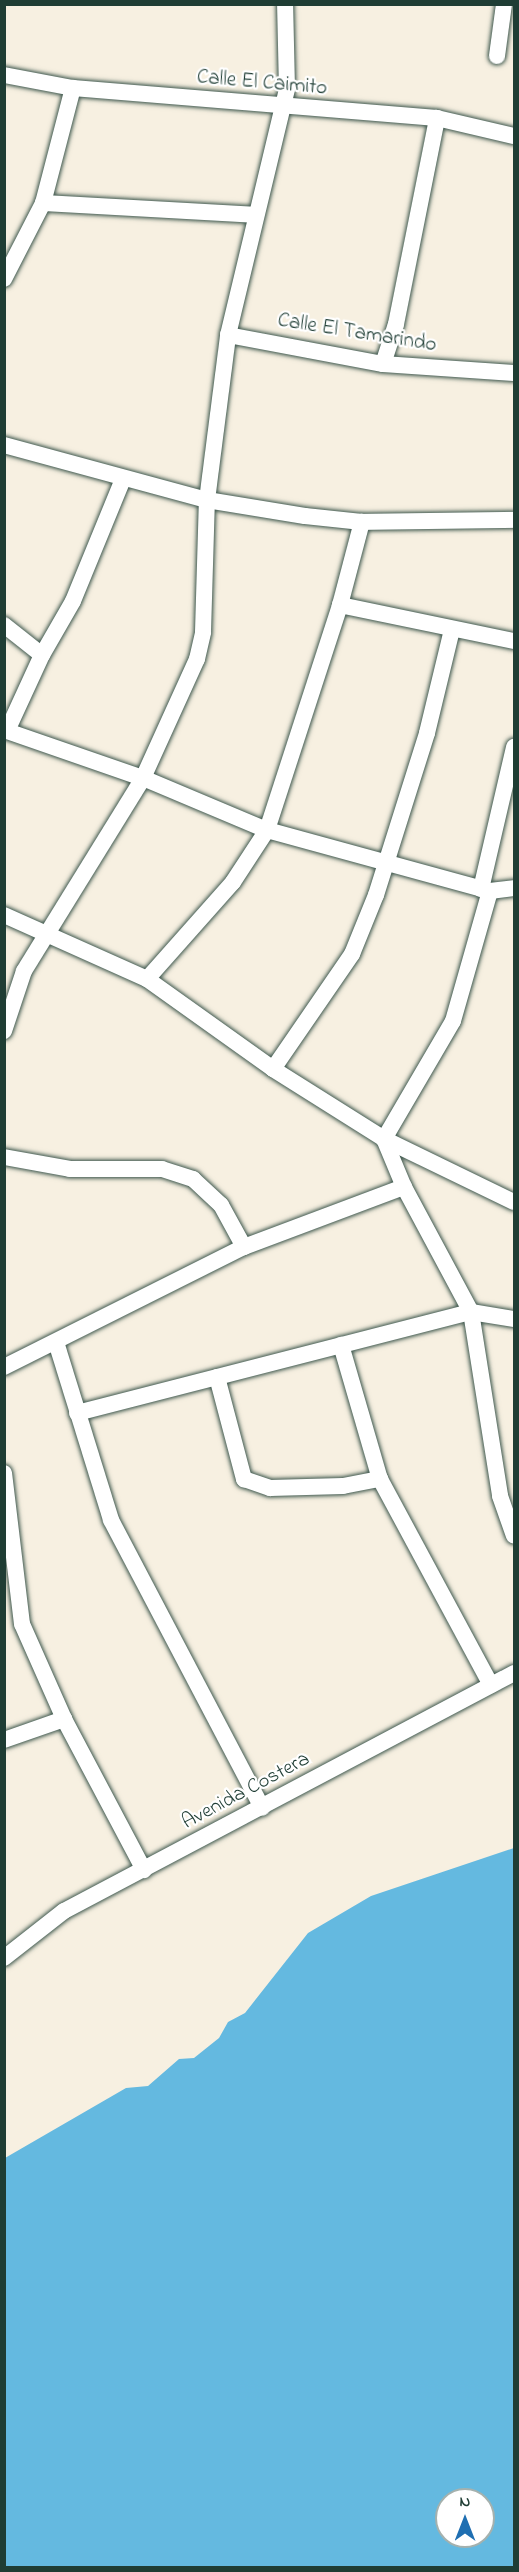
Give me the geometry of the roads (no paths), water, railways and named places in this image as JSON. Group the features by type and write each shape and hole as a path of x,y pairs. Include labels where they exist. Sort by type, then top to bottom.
{"street":[{"path":"4,1031 24,971 48,936 143,778 197,659 203,632 207,500 228,335 287,88 285,4"},
{"path":"497,56 504,4"},
{"name":"Calle El Caimito","path":"4,75 73,88 282,108 438,118 514,136"},
{"path":"4,279 43,203 73,88"},
{"path":"382,364 396,324 438,118"},
{"path":"43,203 255,216"},
{"name":"Calle El Tamarindo","path":"228,335 382,364 514,373"},
{"path":"4,445 207,500 362,522 514,520"},
{"path":"123,479 73,601 42,655 6,730 143,778 267,830 485,890 514,888"},
{"path":"147,979 233,882 267,830 340,605 362,522"},
{"path":"340,605 514,641"},
{"path":"4,625 42,655"},
{"path":"273,1069 352,954 387,862 428,734 452,630"},
{"path":"384,1139 453,1021 485,890 514,747"},
{"path":"4,915 147,979 273,1069 384,1139 514,1202"},
{"path":"384,1139 404,1187 471,1312 501,1496 514,1536"},
{"path":"4,1157 70,1169 162,1169 193,1179 221,1205 244,1247"},
{"path":"4,1367 244,1247 404,1187"},
{"path":"77,1413 471,1312 514,1319"},
{"path":"56,1342 111,1520 262,1808"},
{"path":"340,1345 380,1479 491,1685"},
{"path":"217,1377 244,1479 270,1488 344,1486 380,1479"},
{"path":"4,1473 22,1624 64,1719 144,1870"},
{"name":"Avenida Costera","path":"4,1958 64,1911 514,1673"},
{"path":"4,1740 64,1719"}],"water":[{"path":"514,1848 514,2567 5,2567 5,2158 126,2088 148,2086 179,2059 194,2058 219,2038 228,2022 245,2013 308,1933 371,1896"}]}
